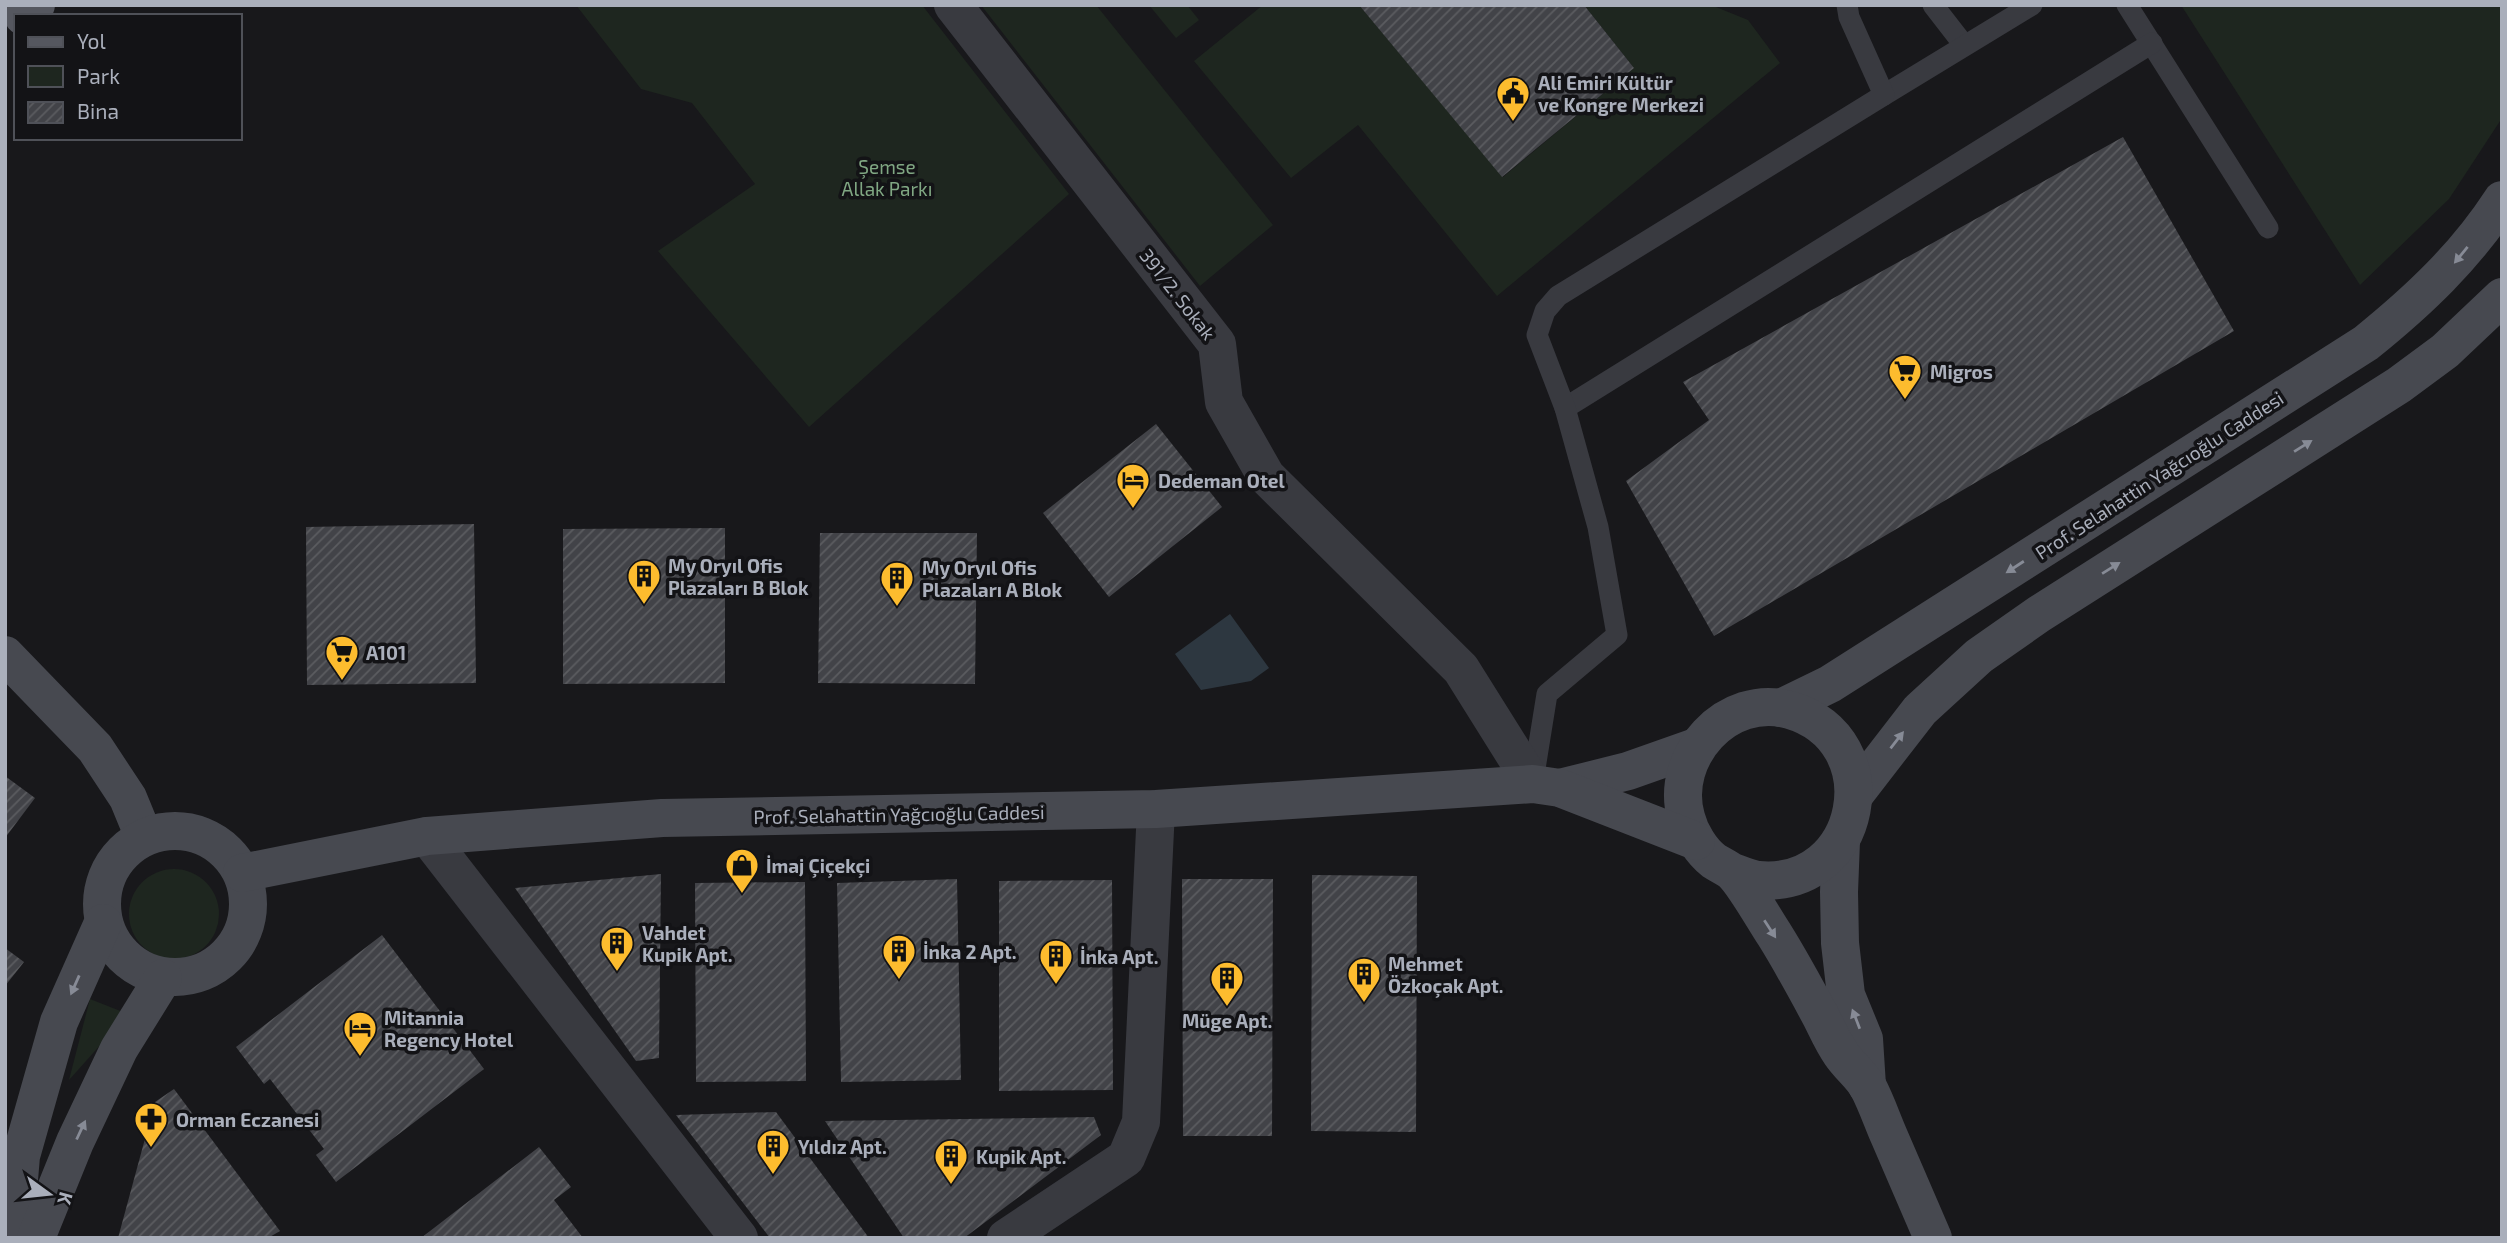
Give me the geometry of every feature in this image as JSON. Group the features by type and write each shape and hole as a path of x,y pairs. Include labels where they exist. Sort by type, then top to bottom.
{"street":[{"name":"391/2. Sokak","path":"953,5 1217,344 1224,402 1266,476 1461,668 1546,786"},
{"name":"Prof. Selahattin Yağcıoğlu Caddesi","path":"1781,708 1830,684 2366,343 2411,307 2451,267 2502,200"},
{"path":"1855,794 1920,710 1979,656 2039,614 2399,385 2445,351 2502,297"},
{"path":"5,654 95,748 128,798 144,837"},
{"path":"1756,708 1781,708 1805,715 1825,729 1841,747 1851,770 1855,794 1851,818 1841,841 1825,859 1804,873 1781,880 1756,880 1732,872 1712,859 1696,841 1686,818 1682,794 1686,770 1696,747 1712,729 1732,715 1756,708"},
{"name":"Prof. Selahattin Yağcıoğlu Caddesi","path":"242,873 427,836 662,818 1156,809 1546,786 1628,771 1696,747"},
{"name":"Prof. Selahattin Yağcıoğlu Caddesi","path":"1546,786 1696,841"},
{"path":"1006,1238 1126,1158 1141,1122 1156,809"},
{"path":"166,831 189,832 211,840 229,854 242,873 248,895 248,918 240,939 226,958 207,970 186,977 163,978 143,971 125,959 111,942 103,923 102,898 108,873 122,852 144,837 166,831"},
{"path":"427,836 739,1238"},
{"path":"1841,841 1840,943 1846,995 1864,1039 1867,1086"},
{"path":"1732,872 1773,933 1841,1054 1867,1086 1933,1238"},
{"path":"14,1238 20,1156 59,1022 103,923"},
{"path":"36,1238 75,1142 118,1049 163,978"}],"lane":[{"path":"1847,5 1849,17 1884,95"},
{"path":"1933,5 1964,45"},
{"path":"1546,786 1547,694 1617,635 1598,527 1565,408 1538,335 1545,311 1558,296 2032,5"},
{"path":"2127,5 2268,228"},
{"path":"1565,408 2152,43"}],"green space":[{"name":"Şemse Allak Parkı","path":"576,5 922,5 1069,194 809,427 658,251 755,184 692,103 641,89"},
{"path":"981,5 1096,5 1273,225 1200,286"},
{"path":"1149,5 1187,5 1199,20 1176,38"},
{"path":"1263,5 1359,5 1503,177 1634,68 1584,5 1711,5 1748,20 1780,63 1497,296 1358,125 1291,178 1194,61"},
{"path":"2181,5 2502,5 2502,118 2449,199 2360,285"},
{"path":"174,869 191,873 206,882 215,897 219,914 215,931 206,946 191,955 174,959 157,955 142,946 133,931 129,914 133,897 142,882 157,873"},
{"path":"90,999 128,1014 69,1080"}],"shaded area":[{"path":"1230,614 1269,668 1251,681 1201,690 1175,654"}],"building":[{"name":"Ali Emiri Kültür ve Kongre Merkezi","path":"1359,5 1584,5 1634,68 1502,177"},
{"name":"Migros","path":"2123,137 2234,331 1714,636 1626,481 1709,420 1683,382"},
{"name":"Dedeman Otel","path":"1156,424 1222,507 1109,597 1043,513"},
{"path":"474,524 476,683 307,685 306,527"},
{"name":"My Oryıl Ofis Plazaları B Blok","path":"725,528 725,683 563,684 563,529"},
{"name":"My Oryıl Ofis Plazaları A Blok","path":"820,533 977,533 975,684 818,683"},
{"path":"5,776 35,798 5,838"},
{"name":"Vahdet Kupik Apt.","path":"661,874 659,1058 636,1061 515,888"},
{"name":"Mehmet Özkoçak Apt.","path":"1312,875 1417,876 1416,1132 1311,1131"},
{"name":"İnka 2 Apt.","path":"957,879 961,1080 841,1082 837,883"},
{"name":"Müge Apt.","path":"1182,879 1273,879 1272,1136 1183,1136"},
{"name":"İnka Apt.","path":"1112,880 1113,1090 999,1091 999,881"},
{"path":"805,882 806,1081 696,1082 695,883"},
{"name":"Mitannia Regency Hotel","path":"382,935 484,1069 336,1182 316,1155 324,1149 270,1079 264,1084 236,1047"},
{"path":"5,948 24,962 5,986"},
{"path":"174,1089 280,1231 268,1238 118,1238 155,1102"},
{"name":"Yıldız Apt.","path":"776,1112 869,1238 770,1238 676,1115"},
{"name":"Kupik Apt.","path":"1094,1117 1101,1135 964,1238 904,1238 825,1121"},
{"path":"539,1147 571,1187 554,1200 583,1238 421,1238"}],"place":[{"name":"Ali Emiri Kültür ve Kongre Merkezi","path":"1513,123"},
{"name":"Migros","path":"1905,401"},
{"name":"Dedeman Otel","path":"1133,510"},
{"name":"My Oryıl Ofis Plazaları B Blok","path":"644,606"},
{"name":"My Oryıl Ofis Plazaları A Blok","path":"897,608"},
{"name":"A101","path":"342,682"},
{"name":"İmaj Çiçekçi","path":"742,895"},
{"name":"Vahdet Kupik Apt.","path":"617,973"},
{"name":"İnka 2 Apt.","path":"899,981"},
{"name":"İnka Apt.","path":"1056,986"},
{"name":"Mehmet Özkoçak Apt.","path":"1364,1004"},
{"name":"Müge Apt.","path":"1227,1008"},
{"name":"Mitannia Regency Hotel","path":"360,1058"},
{"name":"Orman Eczanesi","path":"151,1149"},
{"name":"Yıldız Apt.","path":"773,1176"},
{"name":"Kupik Apt.","path":"951,1186"}]}
